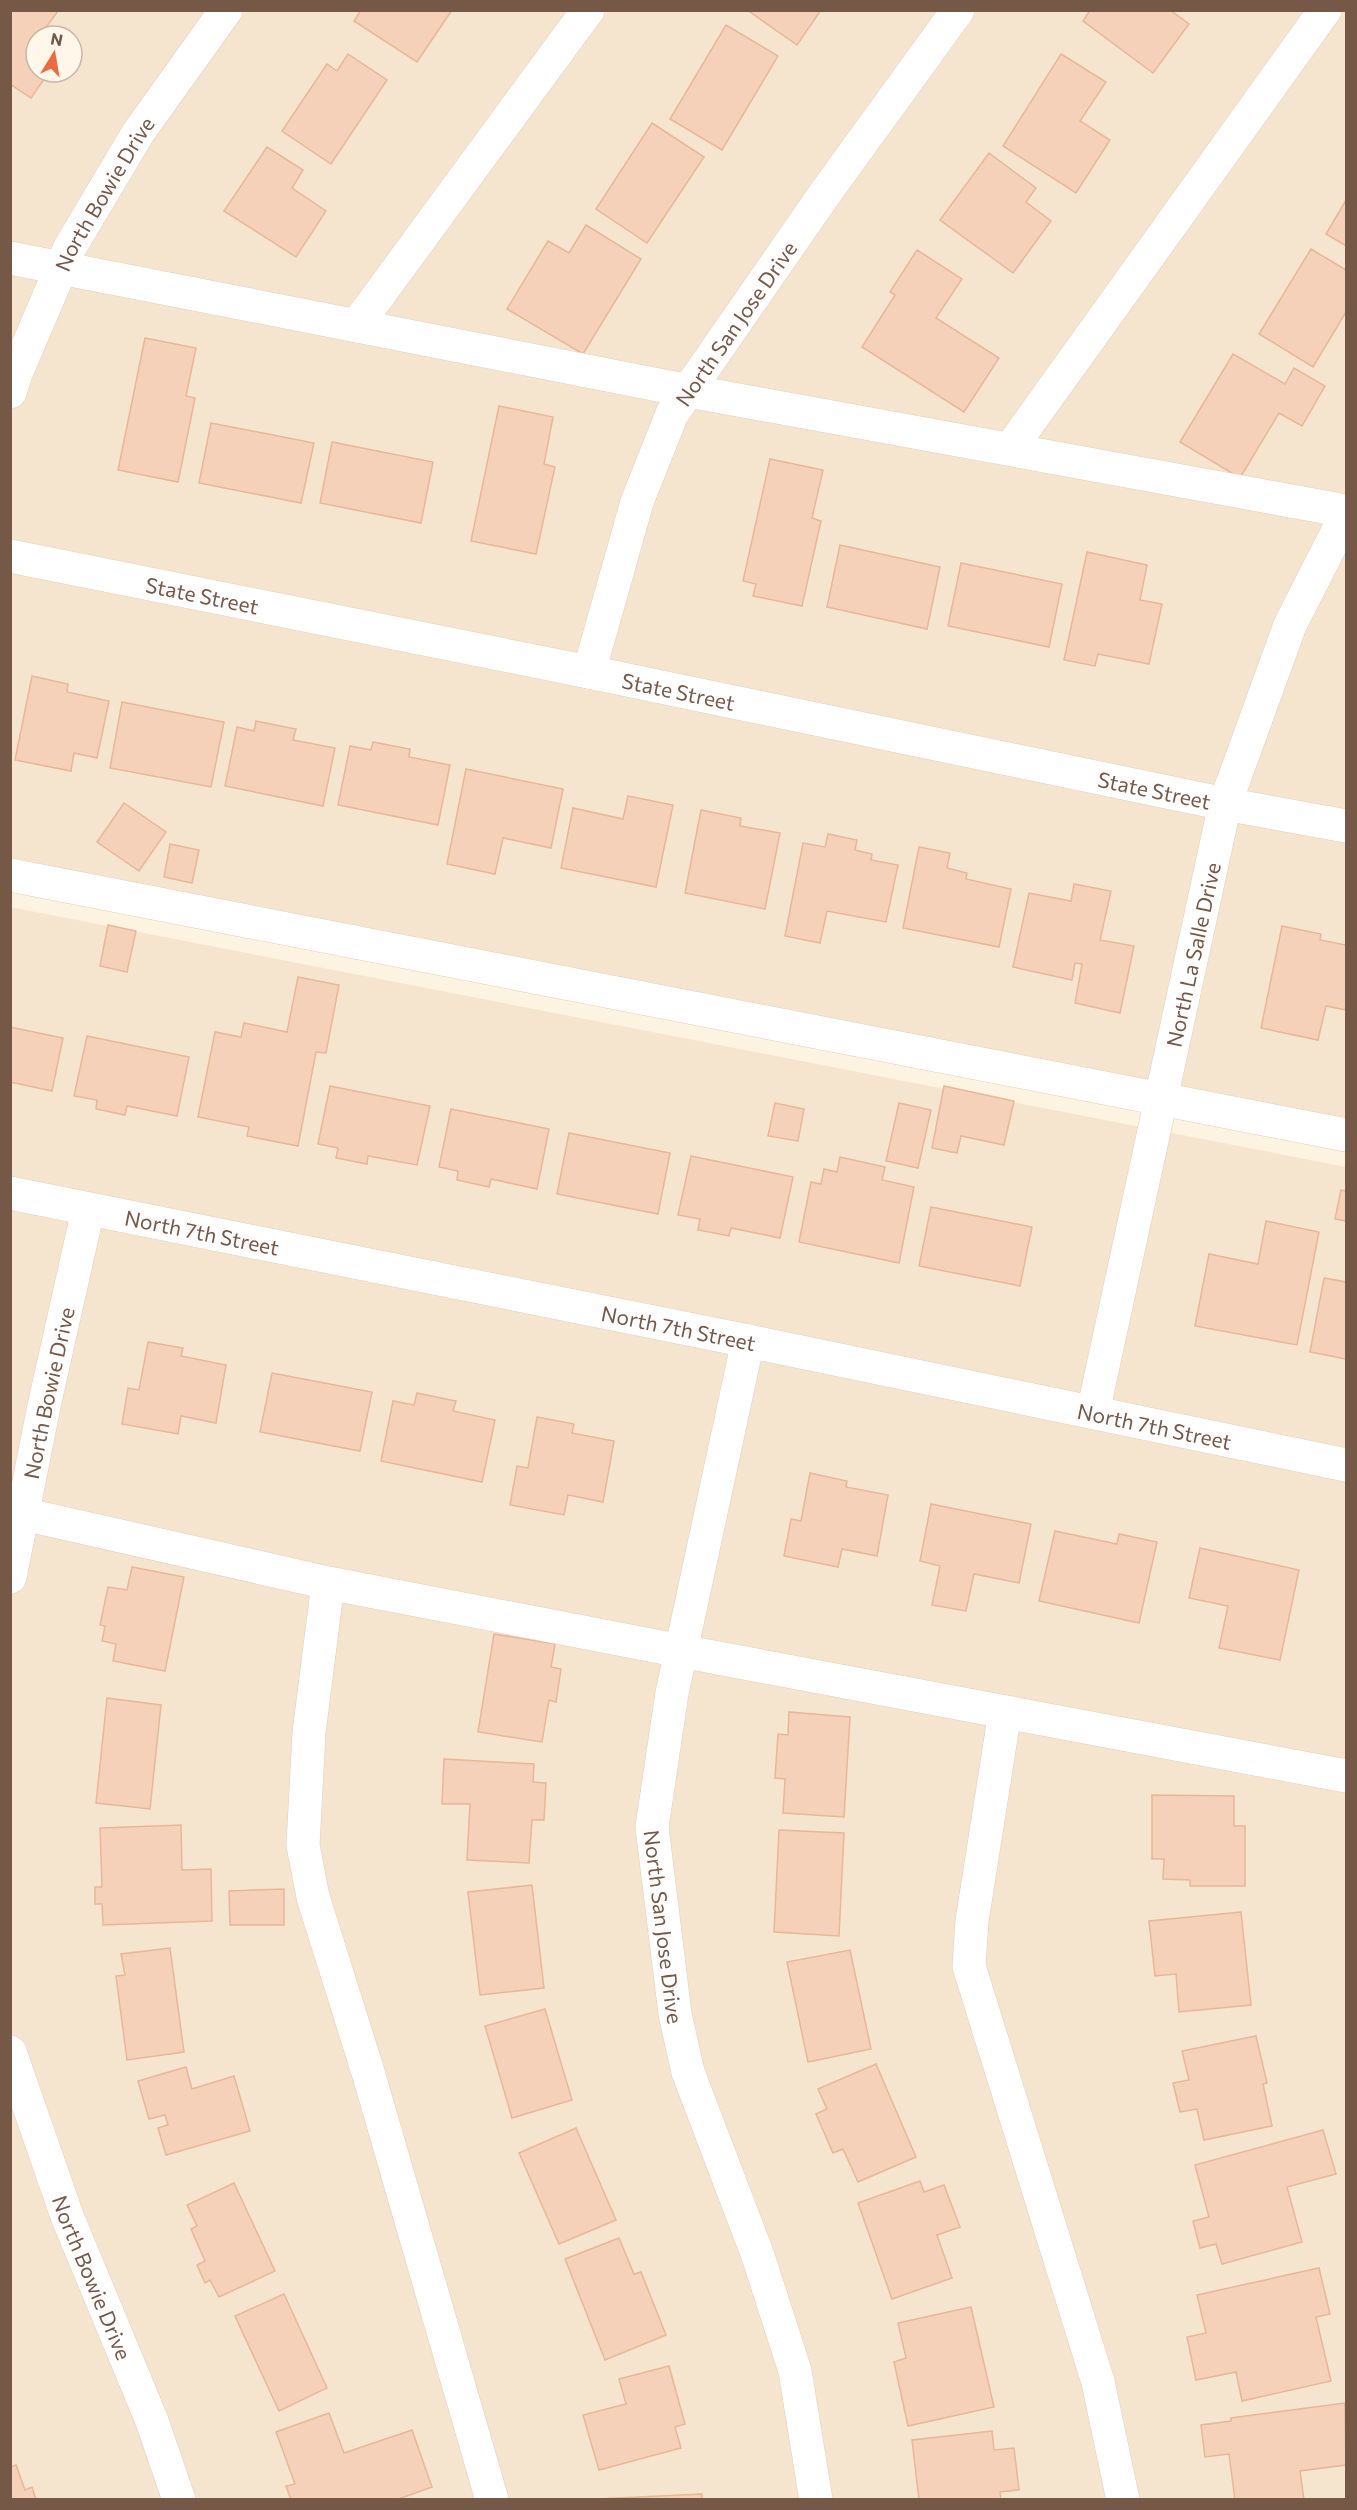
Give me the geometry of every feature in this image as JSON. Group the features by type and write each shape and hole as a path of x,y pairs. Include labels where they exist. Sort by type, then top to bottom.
{"street":[{"name":"North Bowie Drive","path":"10,392 69,249 138,133 226,10"},
{"path":"356,326 588,10"},
{"name":"North San Jose Drive","path":"589,672 637,502 672,414 826,192 958,10"},
{"path":"1010,449 1325,10"},
{"path":"10,258 689,391 1347,513"},
{"name":"North La Salle Drive","path":"1094,1412 1225,804 1290,625 1347,513"},
{"name":"State Street","path":"10,556 589,672 1225,804 1347,826"},
{"path":"10,875 1162,1097 1347,1135"},
{"name":"North 7th Street","path":"10,1193 748,1341 1347,1465"},
{"name":"North Bowie Drive","path":"10,1577 17,1512 44,1406 88,1210"},
{"name":"North San Jose Drive","path":"748,1341 672,1693 652,1827 675,2014 688,2072 758,2256 795,2371 816,2499"},
{"path":"17,1512 328,1583 1347,1776"},
{"path":"328,1583 309,1733 303,1845 313,1897 368,2072 492,2499"},
{"path":"1005,1712 972,1921 969,1966 1098,2382 1123,2499"},
{"name":"North Bowie Drive","path":"10,2052 67,2216 152,2421 180,2499"}],"shaded area":[{"path":"10,11 1346,11 1346,1128 11,859"},
{"path":"10,907 1346,1167 1346,2499 11,2499"}],"building":[{"path":"10,10 58,11 48,24 24,24 24,84 41,84 31,98 10,84"},
{"path":"361,10 452,10 417,62 354,21"},
{"path":"747,10 821,10 797,45"},
{"path":"1090,10 1170,10 1189,24 1153,73 1083,21"},
{"path":"726,25 778,56 722,150 670,119"},
{"path":"348,54 387,80 331,164 282,131 327,64 337,71"},
{"path":"1061,54 1106,82 1080,121 1110,140 1076,193 1003,146"},
{"path":"652,123 704,157 647,243 596,209"},
{"path":"267,147 303,170 292,188 326,211 296,257 224,211"},
{"path":"989,153 1036,188 1026,202 1051,221 1013,273 940,220"},
{"path":"1346,200 1346,246 1326,234"},
{"path":"586,225 641,259 583,354 507,309 548,241 569,253"},
{"path":"1311,249 1346,270 1346,312 1313,367 1259,334"},
{"path":"917,250 962,279 936,318 999,358 964,412 862,347 895,295 890,292"},
{"path":"145,338 196,348 186,396 195,398 178,482 118,470"},
{"path":"1233,354 1285,384 1294,368 1325,386 1302,426 1279,413 1240,478 1180,442"},
{"path":"499,406 553,417 544,464 555,467 536,554 471,541"},
{"path":"211,423 314,443 301,503 199,483"},
{"path":"332,442 433,462 421,523 320,503"},
{"path":"770,459 823,470 812,518 821,521 802,606 753,596 756,584 743,581"},
{"path":"840,545 940,567 927,629 827,607"},
{"path":"1087,552 1147,565 1140,600 1162,604 1149,664 1098,654 1095,666 1064,660"},
{"path":"961,563 1062,584 1049,647 948,626"},
{"path":"32,676 68,684 67,692 109,701 97,758 74,753 71,771 15,760"},
{"path":"122,702 224,722 211,787 110,768"},
{"path":"256,721 296,729 293,740 335,748 323,806 225,786 237,727 254,731"},
{"path":"373,742 410,749 409,757 450,765 438,825 338,805 350,746 371,750"},
{"path":"466,769 563,789 551,848 503,838 495,874 447,864"},
{"path":"628,796 673,805 656,887 561,868 573,808 623,819"},
{"path":"124,803 166,832 139,871 97,842"},
{"path":"701,810 741,818 740,826 780,833 765,909 685,893"},
{"path":"828,834 857,840 855,850 872,854 871,860 898,865 886,922 827,911 820,943 785,936 803,843 825,847"},
{"path":"170,844 199,850 192,883 164,877"},
{"path":"919,847 950,853 947,868 967,873 966,879 1011,889 999,947 903,928"},
{"path":"1074,884 1111,891 1100,940 1134,946 1120,1013 1075,1003 1082,964 1075,963 1072,980 1013,967 1029,893 1071,901"},
{"path":"108,925 136,931 127,972 100,966"},
{"path":"1282,926 1321,934 1320,940 1346,945 1346,1010 1326,1006 1318,1040 1261,1028"},
{"path":"298,977 339,985 326,1053 316,1052 298,1146 247,1136 249,1127 198,1117 215,1032 241,1037 244,1023 287,1032"},
{"path":"10,1027 63,1038 52,1091 10,1082"},
{"path":"87,1036 189,1057 177,1116 127,1106 125,1115 96,1109 97,1100 74,1096"},
{"path":"330,1086 430,1106 417,1165 368,1156 367,1164 336,1158 338,1148 318,1144"},
{"path":"944,1086 1014,1101 1004,1145 961,1136 957,1153 932,1148"},
{"path":"775,1103 804,1109 798,1141 768,1136"},
{"path":"899,1103 931,1110 918,1168 886,1161"},
{"path":"451,1109 549,1129 537,1189 491,1179 489,1187 457,1180 458,1171 439,1167"},
{"path":"569,1133 670,1153 658,1214 557,1194"},
{"path":"691,1156 793,1177 780,1238 731,1228 729,1236 698,1230 700,1219 678,1215"},
{"path":"840,1157 885,1167 882,1180 914,1187 899,1263 799,1242 811,1182 821,1184 824,1169 837,1172"},
{"path":"1341,1190 1346,1191 1346,1221 1335,1219"},
{"path":"931,1207 1032,1227 1020,1286 919,1266"},
{"path":"1266,1221 1319,1232 1297,1345 1195,1326 1209,1254 1258,1264"},
{"path":"1324,1278 1346,1282 1346,1359 1310,1352"},
{"path":"148,1342 183,1348 181,1356 226,1365 216,1423 181,1416 178,1434 122,1424 128,1388 139,1390"},
{"path":"272,1373 372,1392 360,1451 260,1432"},
{"path":"417,1393 456,1401 453,1411 495,1420 482,1482 381,1461 393,1401 414,1405"},
{"path":"537,1417 574,1424 572,1433 614,1441 603,1502 568,1495 564,1515 510,1505 517,1466 528,1468"},
{"path":"810,1473 847,1481 846,1487 888,1495 877,1556 842,1549 838,1567 784,1556 791,1519 801,1521"},
{"path":"931,1504 1031,1524 1019,1583 974,1574 966,1611 932,1605 940,1566 920,1561"},
{"path":"1055,1531 1117,1544 1119,1534 1157,1542 1139,1623 1039,1601"},
{"path":"1200,1548 1299,1570 1280,1660 1219,1648 1228,1606 1189,1598"},
{"path":"132,1567 184,1577 165,1671 113,1661 116,1644 102,1641 105,1626 100,1625 108,1587 127,1590"},
{"path":"494,1634 555,1644 551,1667 561,1669 556,1702 549,1700 542,1742 478,1732"},
{"path":"107,1698 161,1705 150,1809 96,1803"},
{"path":"789,1712 850,1717 844,1817 783,1813 785,1779 775,1778 778,1734 788,1735"},
{"path":"444,1759 534,1764 533,1782 546,1783 544,1820 532,1820 529,1863 467,1860 470,1804 442,1804"},
{"path":"1152,1795 1234,1796 1234,1826 1245,1826 1245,1886 1190,1886 1190,1880 1163,1879 1164,1859 1152,1859"},
{"path":"181,1825 182,1870 211,1869 212,1921 103,1925 102,1904 95,1904 95,1887 102,1887 100,1828"},
{"path":"779,1830 844,1833 839,1936 774,1932"},
{"path":"532,1885 544,1988 480,1995 468,1892"},
{"path":"284,1889 284,1925 230,1925 229,1891"},
{"path":"1241,1912 1251,2005 1179,2012 1176,1974 1155,1976 1149,1921"},
{"path":"170,1948 184,2052 127,2060 116,1976 125,1975 121,1954"},
{"path":"850,1950 871,2049 808,2062 787,1962"},
{"path":"545,2009 572,2100 512,2118 485,2026"},
{"path":"1256,2036 1267,2083 1263,2084 1272,2126 1204,2140 1197,2109 1180,2112 1173,2083 1189,2080 1182,2051"},
{"path":"876,2064 916,2157 858,2182 843,2149 833,2153 816,2114 827,2109 818,2089"},
{"path":"186,2067 192,2089 234,2076 250,2131 166,2155 158,2128 168,2125 165,2115 149,2119 138,2081"},
{"path":"576,2128 616,2220 559,2244 519,2153"},
{"path":"1323,2130 1336,2174 1287,2187 1302,2242 1222,2264 1216,2244 1200,2248 1193,2221 1209,2217 1195,2165"},
{"path":"920,2181 924,2192 944,2185 960,2227 937,2235 952,2278 892,2299 858,2203"},
{"path":"234,2183 275,2271 219,2297 210,2280 205,2283 197,2265 205,2261 191,2229 197,2226 187,2205"},
{"path":"619,2238 634,2274 641,2272 666,2335 605,2360 565,2259"},
{"path":"1319,2268 1330,2314 1316,2317 1331,2381 1242,2401 1236,2372 1196,2380 1187,2337 1206,2333 1197,2295"},
{"path":"284,2294 327,2388 279,2411 235,2316"},
{"path":"971,2307 994,2407 908,2426 894,2362 906,2358 898,2323"},
{"path":"669,2366 685,2424 675,2427 681,2448 599,2470 583,2415 626,2404 619,2379"},
{"path":"1345,2403 1346,2465 1300,2471 1304,2500 1235,2500 1229,2454 1205,2457 1201,2425 1231,2421 1231,2418"},
{"path":"329,2413 344,2453 412,2430 432,2487 396,2500 291,2500 286,2486 295,2484 276,2432"},
{"path":"992,2431 994,2450 1014,2448 1019,2490 1000,2492 1001,2500 919,2500 912,2440"},
{"path":"16,2465 25,2490 32,2487 36,2500 10,2500 10,2467"},
{"path":"702,2494 702,2500 596,2499"}]}
